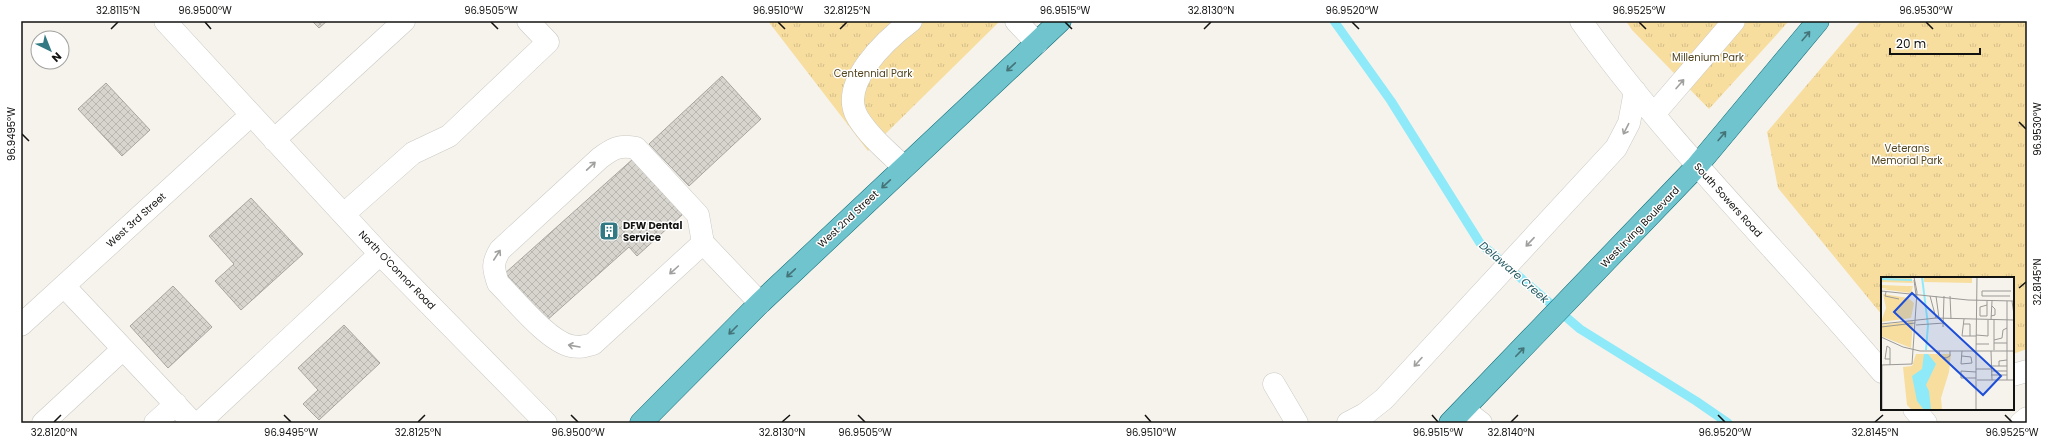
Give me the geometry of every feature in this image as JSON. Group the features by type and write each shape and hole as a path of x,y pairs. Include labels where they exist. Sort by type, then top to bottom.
{"main road":[{"name":"West 2nd Street","path":"641,423 760,303 1060,21"},
{"name":"West Irving Boulevard","path":"1465,419 1493,380 1697,166 1818,21"}],"street":[{"name":"North O'Connor Road","path":"165,21 380,254 546,423"},
{"path":"274,140 404,21"},
{"path":"344,214 413,153 449,136 548,42 528,21"},
{"path":"904,167 868,131 857,117 852,102 854,88 867,64 890,37 911,21"},
{"path":"1016,21 1037,43"},
{"name":"South Sowers Road","path":"1582,21 1635,91 1697,166 1873,356 1881,370"},
{"path":"1654,114 1734,21"},
{"path":"1348,423 1365,414 1384,399 1616,148 1629,123 1635,91"},
{"name":"West 3rd Street","path":"21,326 251,114"},
{"path":"703,243 593,344 582,347 571,346 552,338 498,283 494,272 493,261 500,250 600,158 612,149 626,145 636,148 698,216 703,243 760,303"},
{"path":"199,423 380,254"},
{"path":"64,286 193,423"},
{"path":"43,423 123,348"},
{"path":"2014,375 2027,371"},
{"path":"1274,384 1297,423"},
{"path":"155,423 176,404"},
{"path":"1915,410 1926,423"},
{"path":"2021,423 2027,418"}],"green space":[{"name":"Centennial Park","path":"768,21 1000,21 868,151"},
{"name":"Millenium Park","path":"1626,21 1789,21 1709,109 1632,30"},
{"name":"Veterans Memorial Park","path":"1861,21 2027,21 2027,349 2014,354 2014,277 1881,277 1881,314 1778,188 1767,132"}],"building":[{"path":"312,21 327,21 319,28"},
{"path":"722,76 761,119 689,186 649,144"},
{"path":"106,83 150,130 122,156 78,109"},
{"name":"DFW Dental Service","path":"634,158 683,214 637,256 629,247 545,322 503,275"},
{"path":"251,198 303,254 241,310 215,281 234,264 209,236"},
{"path":"173,286 212,327 168,368 130,326"},
{"path":"344,325 380,363 319,420 303,404 318,390 298,368"}],"waterway":[{"name":"Delaware Creek","path":"1334,21 1391,101 1480,243 1580,329 1696,401 1728,423"}],"place":[{"name":"DFW Dental Service","path":"609,231"}]}
